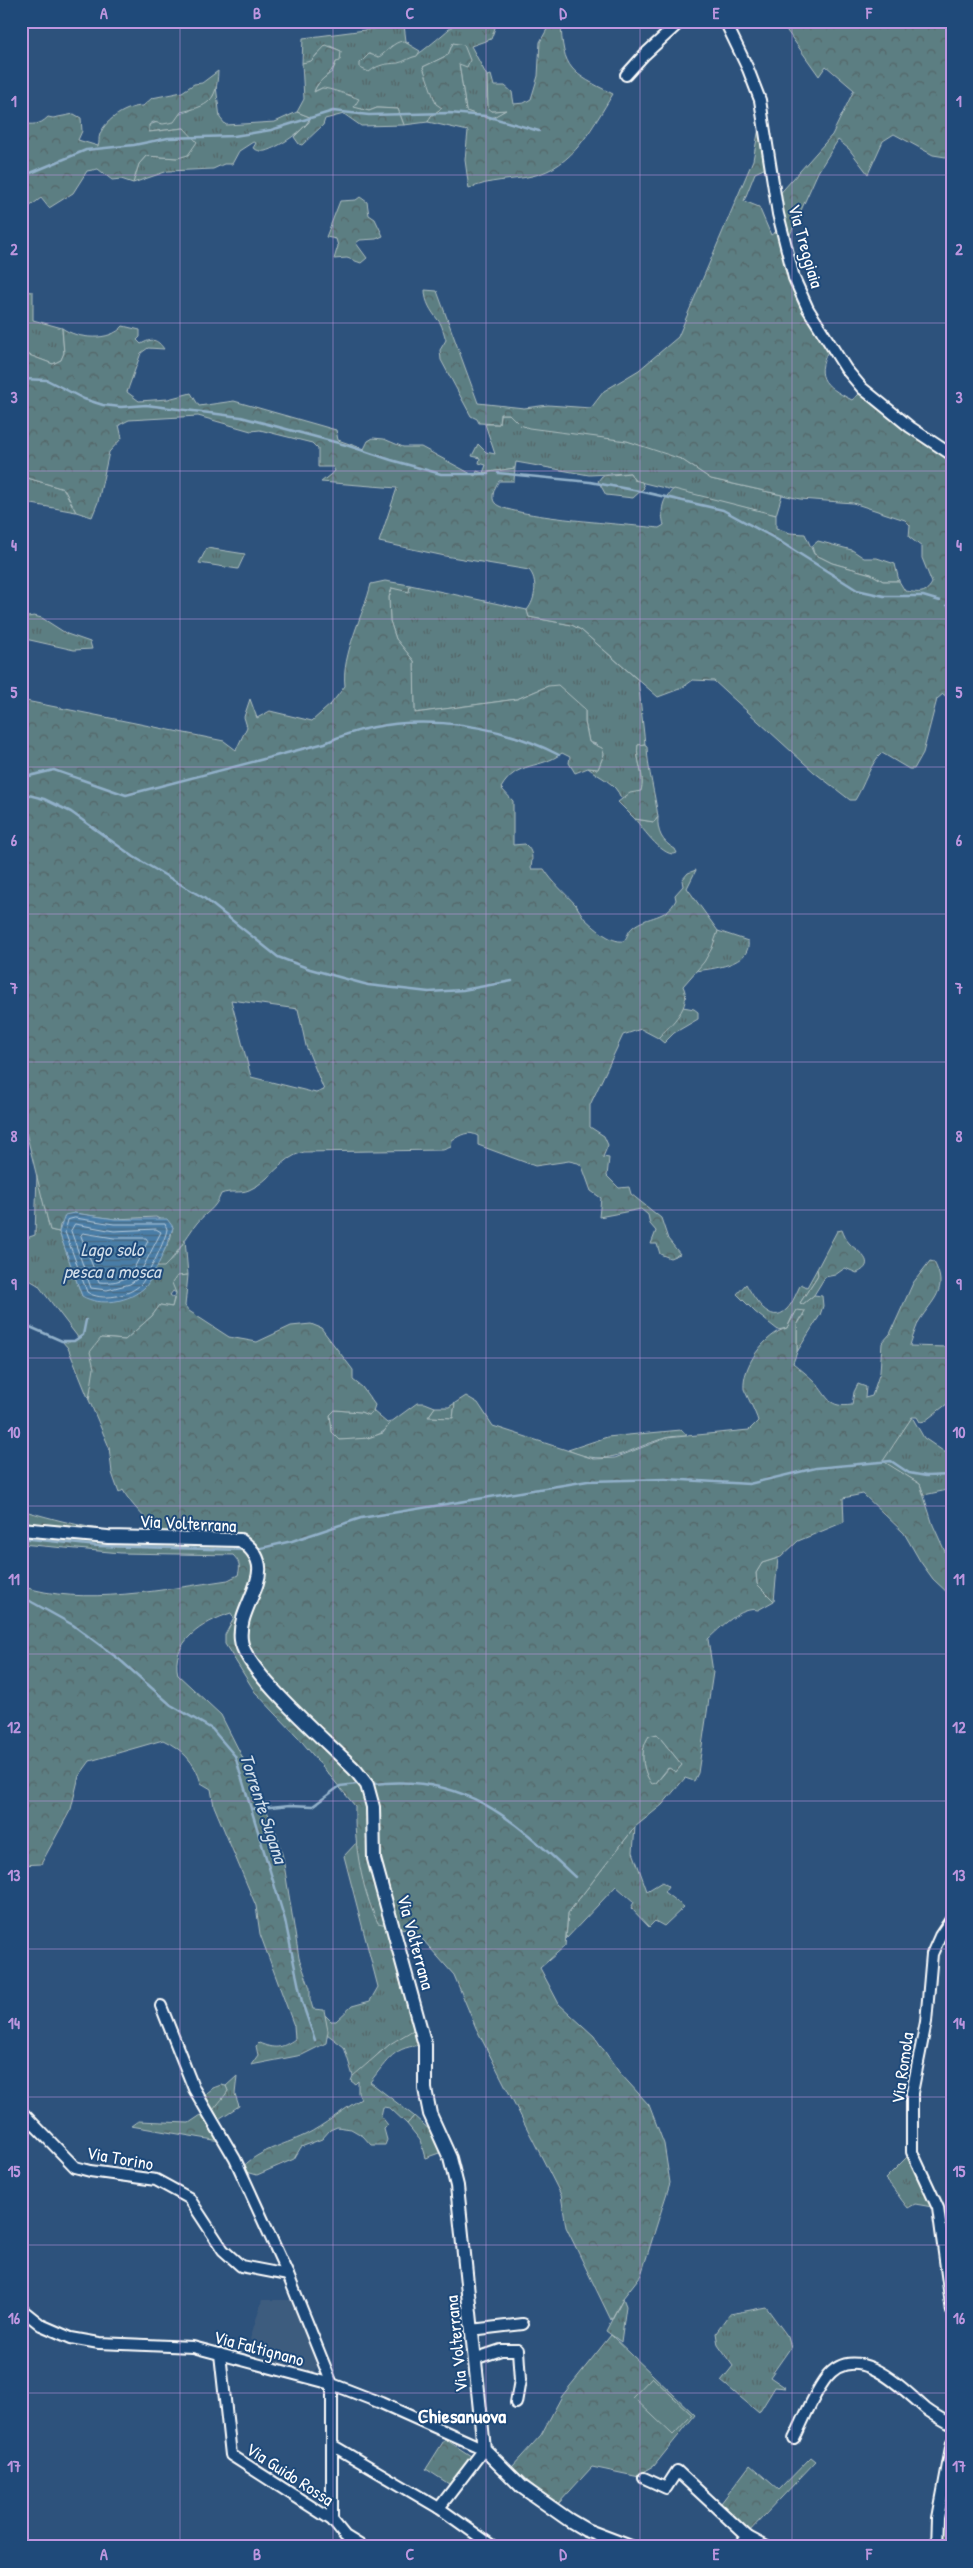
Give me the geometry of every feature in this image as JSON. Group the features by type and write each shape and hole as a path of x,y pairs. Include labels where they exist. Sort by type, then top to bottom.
{"main road":[{"name":"Via Volterrana","path":"21,1529 108,1537 240,1540 253,1550 259,1558 260,1572 242,1622 240,1639 243,1652 252,1667 264,1680 356,1771 367,1785 373,1807 374,1859 425,2045 425,2089 430,2114 450,2158 457,2186 484,2449"},
{"path":"484,2449 522,2488 569,2520 586,2530 631,2547"}],"street":[{"path":"626,76 638,61 681,21 668,26 659,21"},
{"name":"Via Treggiaia","path":"724,21 748,68 760,100 778,214 794,278 808,309 846,369 862,388 910,427 952,455"},
{"name":"Via Romola","path":"952,1918 940,1936 932,1954 926,2022 912,2093 912,2152 938,2208 952,2312"},
{"path":"161,2006 194,2089 235,2159 288,2275 332,2384 332,2520"},
{"name":"Via Torino","path":"21,2112 75,2167 90,2171 156,2180 189,2198 223,2250 242,2266 288,2275"},
{"name":"Via Faltignano","path":"21,2309 41,2325 71,2338 100,2343 184,2346 332,2384 382,2403 484,2449"},
{"path":"471,2330 523,2324"},
{"path":"474,2359 501,2350 518,2350 520,2380 516,2403"},
{"name":"Via Guido Rossa","path":"220,2354 231,2455 332,2520 345,2536 363,2547"},
{"path":"794,2439 826,2378 835,2368 849,2365 863,2365 880,2370 928,2410 952,2426"},
{"path":"937,2547 938,2518 952,2443"},
{"path":"332,2445 439,2508 494,2547"},
{"path":"439,2508 484,2449"},
{"path":"644,2478 666,2488 677,2471 748,2537 767,2547"},
{"path":"738,2547 748,2537"}],"shaded area":[{"path":"262,2300 291,2300 319,2365 312,2374 267,2361 250,2339"}],"green space":[{"path":"458,21 488,21 495,28 491,39 471,46 487,76 487,98 492,111 506,110 490,120 466,111 459,63 467,56 464,50 453,43 448,55 423,67 442,108 431,116 428,122 404,125 398,109 377,108 369,111 354,108 353,96 322,88 313,92 320,81 332,72 341,51 330,46 317,54 311,62 302,63 303,38 404,25 406,41 409,43 391,46 388,52 379,58 369,54 361,63 375,67 415,56"},
{"path":"561,21 564,50 572,68 588,81 613,94 580,144 571,155 559,164 547,171 532,176 492,182 469,189 465,160 468,131 428,122 431,116 442,108 436,104 423,67 448,55 453,43 464,45 470,60 467,67 459,64 466,111 490,119 506,110 492,111 488,108 487,76 491,75 494,86 505,86 512,92 514,104 524,103 531,99 538,76 540,42 551,22"},
{"path":"780,21 952,21 952,158 933,155 894,134 883,141 868,174 849,149 838,140 818,172 786,244 794,278 831,345 822,372 828,384 852,400 864,390 952,455 952,701 943,694 937,699 923,753 914,769 909,769 882,753 874,763 855,800 850,800 814,772 714,681 693,680 682,688 658,697 581,630 572,625 529,617 527,610 534,595 535,584 529,570 445,556 379,542 397,488 321,482 335,471 333,467 318,467 318,449 312,443 260,430 251,431 198,416 129,420 119,425 122,438 109,452 98,502 92,517 76,512 64,489 21,476 21,352 53,364 61,360 64,353 62,328 76,335 102,337 110,335 123,326 140,330 140,337 137,340 141,344 154,340 164,349 148,348 141,353 127,392 139,401 168,399 191,393 199,406 234,401 336,430 338,440 364,449 368,441 373,438 384,439 403,447 421,447 475,476 477,471 483,473 515,468 514,481 499,481 497,483 493,498 495,503 504,508 545,516 659,528 664,525 663,505 667,496 674,489 776,515 776,528 790,533 805,534 814,554 832,563 871,574 883,581 899,581 905,591 924,592 932,583 922,558 922,547 909,537 910,525 905,520 853,503 800,499 711,479 681,459 627,441 529,428 520,425 509,414 500,414 499,424 479,423 477,419 471,416 441,360 440,350 446,340 441,324 427,302 425,290 437,291 478,403 524,408 548,405 591,408 604,391 639,370 678,337 753,160 759,128 768,167 755,173 744,201 759,207 771,235 781,228 776,198 832,135 854,90 826,66 819,76"},
{"path":"403,41 420,51 417,56 379,66 369,72 360,68 360,63 369,54 379,57 393,45"},
{"path":"326,45 341,51 340,61 336,62 331,71 318,84 314,92 322,88 346,94 359,99 354,107 369,111 377,108 398,109 404,125 361,126 344,114 325,119 323,125 302,145 299,144 294,137 309,122 310,117 297,112 304,99 302,63 311,61"},
{"path":"218,71 216,90 204,105 181,112 174,122 163,124 153,122 149,125 149,132 184,128 197,142 188,155 178,158 146,156 139,164 133,183 121,179 112,180 98,169 87,171 73,193 49,208 41,198 21,213 21,124 36,124 48,117 53,118 74,114 81,118 82,131 78,140 98,146 99,136 103,128 118,114 130,108 143,106 152,98 182,92 194,84 202,83"},
{"path":"216,86 220,118 226,125 275,122 297,112 310,117 298,133 270,149 265,151 257,150 253,148 256,143 253,142 239,151 232,164 224,164 213,169 168,171 133,183 139,164 146,156 178,158 184,128 148,132 149,125 189,111 213,96"},
{"path":"360,197 367,202 369,215 375,219 383,236 376,239 360,240 356,243 367,258 361,263 347,258 334,259 338,246 336,239 326,237 340,201 356,200"},
{"path":"21,291 33,292 33,320 62,328 64,353 61,360 53,364 21,352"},
{"path":"500,414 509,414 520,425 627,441 653,448 681,459 711,479 782,495 776,515 644,483 634,480 630,473 589,475 516,462 515,468 483,473 486,465 479,463 480,458 472,456 478,444 486,452 495,454 485,424 499,424"},
{"path":"630,473 634,480 642,482 644,488 633,498 606,495 598,481 602,476"},
{"path":"21,476 64,489 76,512 21,502"},
{"path":"818,541 852,550 864,558 877,558 895,564 899,581 883,581 871,574 832,563 814,554 812,546"},
{"path":"207,548 245,554 238,569 199,563"},
{"path":"385,581 410,585 409,592 392,588 389,597 390,621 396,639 414,661 415,713 517,699 548,686 558,685 585,709 585,722 589,742 602,748 604,754 598,769 588,768 575,773 569,763 570,757 562,753 545,762 514,773 501,788 513,801 513,845 525,844 528,847 532,855 531,869 544,869 592,926 613,940 624,941 633,927 667,911 676,900 675,895 683,886 682,880 688,873 696,870 687,888 718,931 712,948 704,962 683,986 685,1001 679,1015 658,1038 641,1029 623,1035 590,1105 590,1127 604,1136 608,1145 603,1157 609,1158 607,1176 619,1188 629,1187 631,1194 661,1218 668,1239 680,1254 670,1258 660,1254 657,1244 651,1244 656,1231 650,1224 648,1215 641,1209 599,1217 601,1198 591,1191 582,1166 578,1163 569,1161 535,1166 478,1145 478,1136 471,1133 458,1136 452,1140 451,1147 443,1150 304,1152 296,1155 282,1164 257,1186 246,1191 221,1194 216,1204 197,1223 164,1267 155,1267 170,1240 173,1227 156,1217 115,1219 74,1213 60,1225 59,1232 50,1230 21,1112 21,700 224,741 236,750 247,727 244,717 250,699 257,718 270,711 312,721 331,704 345,686 346,661 371,584","holes":["231,1000 298,1009 306,1046 324,1090 316,1093 251,1077"]},
{"path":"410,585 527,610 529,617 572,625 581,630 638,680 645,744 638,745 637,751 642,780 641,791 621,798 611,784 588,768 598,769 604,754 596,744 589,742 585,722 585,709 548,686 517,699 415,713 414,661 396,639 390,621 389,597 392,588 409,591"},
{"path":"34,616 42,618 67,634 90,642 92,649 74,650 21,638 21,618"},
{"path":"645,744 658,817 654,822 635,819 618,802 630,793 641,791 642,779 637,751 638,745"},
{"path":"658,817 658,827 661,836 677,853 672,854 661,848 635,819 654,822"},
{"path":"718,931 748,941 748,949 744,956 737,961 720,967 694,971 706,957"},
{"path":"683,1007 694,1009 698,1012 698,1019 674,1033 664,1043 658,1038"},
{"path":"37,1174 50,1230 59,1232 82,1296 151,1275 155,1267 166,1264 174,1257 185,1239 188,1275 181,1276 176,1293 173,1291 170,1295 174,1298 172,1307 160,1305 152,1316 125,1340 101,1338 89,1400 68,1348 62,1341 69,1342 78,1339 77,1336 38,1285 21,1275 21,1240 35,1235"},
{"path":"842,1230 849,1242 864,1257 866,1265 857,1273 845,1268 835,1275 825,1277 814,1295 803,1304 800,1303 818,1275 817,1269 837,1231"},
{"path":"930,1261 934,1262 940,1280 940,1287 934,1300 919,1321 910,1346 948,1347 952,1343 952,1400 925,1421 920,1422 917,1417 912,1417 883,1461 920,1484 933,1525 952,1567 952,1597 933,1579 904,1533 863,1494 843,1498 844,1522 798,1541 781,1557 762,1563 756,1573 757,1584 774,1601 758,1610 745,1611 738,1615 708,1639 713,1672 698,1773 694,1781 685,1778 662,1805 635,1827 568,1913 565,1946 540,1968 559,2004 594,2036 619,2072 649,2105 664,2144 670,2183 641,2275 623,2298 611,2320 566,2227 561,2195 476,2028 454,1975 415,1931 378,1923 367,1895 360,1866 357,1850 355,1806 298,1737 255,1692 225,1644 225,1635 234,1618 231,1613 200,1628 184,1643 177,1663 178,1675 221,1715 254,1780 277,1835 283,1858 299,1958 310,1988 310,1999 313,2009 324,2010 328,2031 326,2043 302,2055 251,2065 258,2055 256,2046 259,2043 273,2047 286,2045 295,2039 294,2026 260,1934 256,1906 214,1806 211,1789 201,1783 187,1757 170,1744 163,1740 90,1761 79,1776 71,1809 41,1864 21,1865 21,1586 45,1592 71,1595 124,1594 228,1580 238,1575 239,1566 233,1555 121,1553 21,1544 21,1510 106,1530 140,1533 157,1532 123,1490 119,1493 112,1473 109,1447 89,1400 94,1368 90,1352 101,1338 125,1340 152,1316 160,1305 172,1307 176,1293 172,1283 177,1276 188,1275 185,1306 189,1311 229,1337 257,1342 291,1326 311,1324 321,1328 353,1370 353,1380 362,1387 375,1405 373,1411 368,1415 361,1412 335,1410 330,1415 332,1432 340,1440 368,1438 383,1433 391,1422 417,1403 425,1403 435,1407 428,1417 453,1418 455,1403 466,1396 478,1403 493,1426 594,1459 615,1458 666,1438 749,1430 758,1421 744,1389 744,1380 751,1361 763,1344 779,1331 787,1328 797,1310 805,1311 797,1325 797,1352 793,1363 815,1382 833,1403 844,1406 852,1405 854,1392 858,1384 866,1387 865,1398 872,1396 880,1372 882,1343 890,1334 913,1283","holes":["657,1734 682,1765 676,1772 669,1768 656,1783 652,1784 646,1773 643,1760 644,1748 649,1736"]},
{"path":"817,1269 818,1275 800,1303 803,1304 814,1295 822,1296 823,1306 820,1315 797,1352 797,1325 804,1315 793,1315 787,1328 778,1330 755,1312 737,1294 746,1284 763,1308 774,1314 781,1314 793,1300 801,1284 807,1287"},
{"path":"455,1403 453,1418 428,1417 435,1407 449,1407"},
{"path":"335,1410 361,1412 368,1415 373,1411 387,1423 391,1422 387,1428 376,1435 362,1439 340,1440 332,1432 330,1415"},
{"path":"912,1417 924,1438 952,1457 952,1489 924,1495 920,1484 882,1461"},
{"path":"681,1430 688,1436 665,1438 628,1452 607,1457 595,1458 568,1450 607,1437"},
{"path":"778,1558 774,1601 757,1584 756,1573 762,1563"},
{"path":"657,1734 682,1765 676,1772 668,1768 656,1783 652,1785 644,1767 643,1754 649,1736"},
{"path":"635,1827 633,1852 647,1891 662,1882 668,1886 664,1892 684,1907 664,1926 655,1921 649,1927 631,1908 634,1902 616,1886 566,1939 568,1913"},
{"path":"357,1842 362,1873 394,1926 420,2026 379,2053 362,2071 353,2076 344,2047 327,2034 325,2015 331,2021 336,2021 352,2006 370,2001 378,1987 344,1856"},
{"path":"420,2026 425,2045 406,2048 393,2055 370,2082 414,2116 407,2124 390,2108 383,2107 381,2116 388,2125 384,2129 387,2140 385,2145 371,2145 363,2136 351,2129 337,2127 330,2130 322,2139 301,2147 294,2159 257,2175 240,2170 262,2153 312,2131 361,2099 358,2093 358,2081 355,2084 351,2081 353,2076 390,2044"},
{"path":"237,2076 235,2094 239,2106 214,2122 212,2117 213,2109 228,2091 226,2086"},
{"path":"221,2085 226,2086 228,2091 213,2110 211,2117 220,2141 131,2126 138,2121 189,2123 207,2111 200,2099 213,2088"},
{"path":"414,2116 431,2131 442,2152 425,2158 420,2140 407,2124"},
{"path":"912,2152 938,2208 915,2204 908,2208 885,2179"},
{"path":"623,2298 626,2306 621,2342 606,2331"},
{"path":"766,2307 788,2337 791,2347 770,2377 786,2388 775,2387 759,2413 721,2381 733,2366 718,2345 716,2333 730,2314"},
{"path":"611,2335 695,2415 654,2466 640,2474 644,2478 592,2467 559,2503 538,2490 512,2467 541,2435 562,2396"},
{"path":"652,2377 692,2415 673,2435 633,2397"},
{"path":"445,2439 471,2456 452,2486 426,2469"},
{"path":"811,2457 816,2461 746,2535 718,2507 750,2465 779,2490"},
{"path":"939,2515 952,2515 952,2547 937,2547"}],"water":[{"name":"Lago solo pesca a mosca","path":"74,1213 115,1219 167,1219 173,1227 157,1268 145,1287 131,1296 115,1301 97,1301 82,1296 59,1232 65,1215"}],"waterway":[{"path":"21,177 86,150 134,145 168,138 234,136 271,130 333,111 369,115 449,113 486,116 539,131"},
{"path":"21,379 47,380 84,399 103,405 121,407 146,405 241,417 346,445 441,474 488,474"},
{"path":"498,473 590,482 723,510 776,539 857,590 884,596 923,596 940,601"},
{"path":"947,605 952,607"},
{"path":"21,778 54,770 126,795 325,743 353,732 382,726 412,723 443,723 474,727 532,743 559,755"},
{"path":"21,793 44,799 71,812 134,857 204,898 278,957 310,969 368,985 429,992 463,990 512,981"},
{"path":"21,1323 62,1341 74,1341 83,1335 86,1320"},
{"path":"257,1549 292,1541 361,1518 588,1481 666,1479 749,1484 816,1468 891,1461 909,1473 926,1476 952,1475"},
{"path":"21,1538 98,1546 245,1550"},
{"name":"Torrente Sugana","path":"21,1596 73,1625 120,1660 171,1705 212,1729 235,1756 285,1920 302,2002 315,2040"},
{"path":"373,1784 406,1782 435,1786 461,1793 508,1819 530,1836 575,1877"},
{"path":"251,1809 290,1805 313,1806 340,1786 357,1784"}],"district":[{"name":"Chiesanuova","path":"462,2415"}]}
